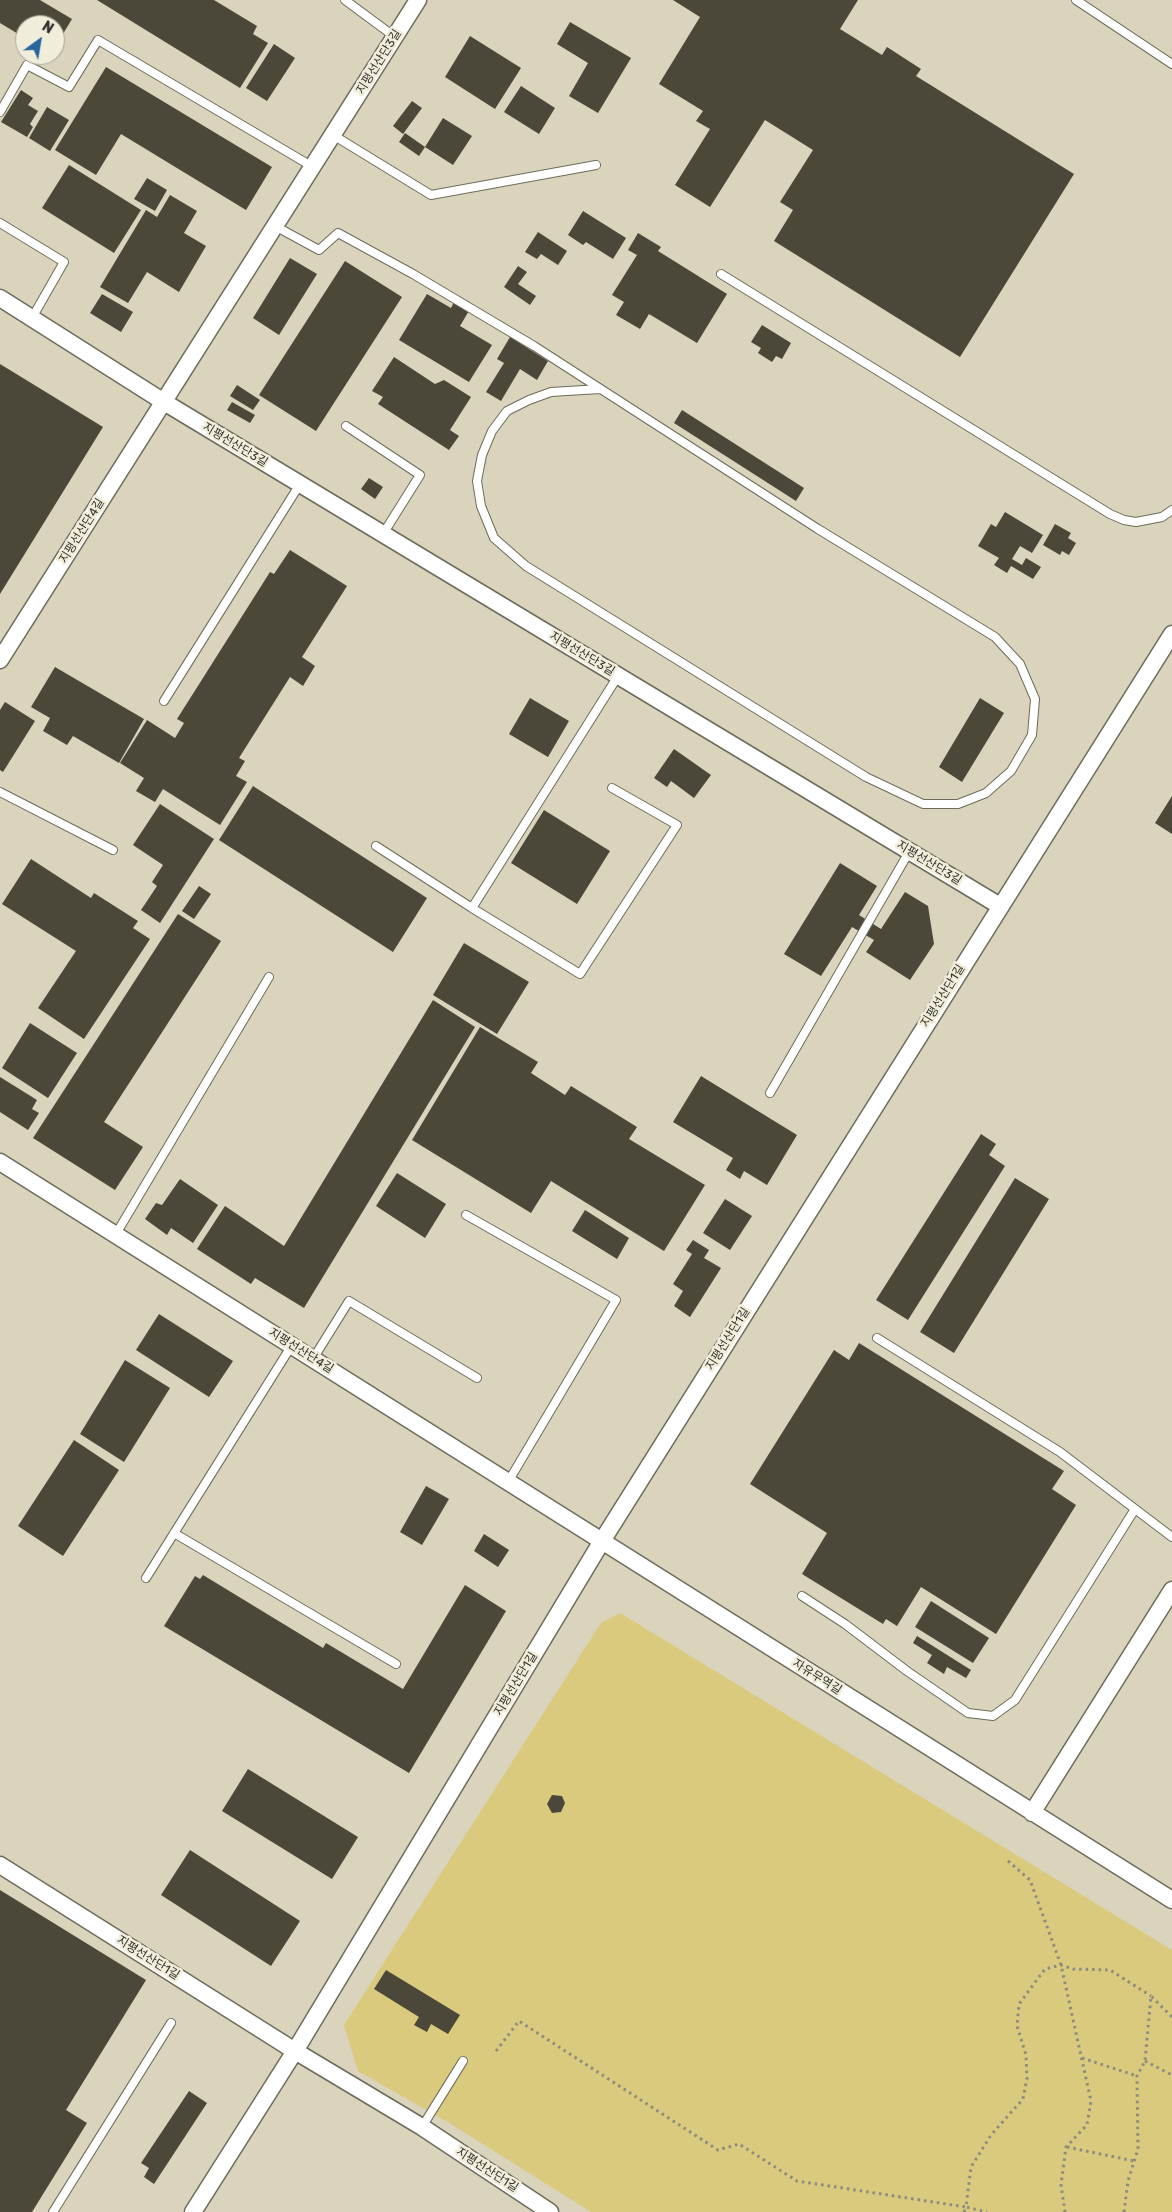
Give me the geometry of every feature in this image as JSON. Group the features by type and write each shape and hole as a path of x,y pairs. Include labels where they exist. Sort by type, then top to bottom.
{"street":[{"name":"지평선산단3길","path":"164,402 418,0"},
{"name":"지평선산단3길","path":"0,298 164,402 1000,906"},
{"name":"지평선산단4길","path":"0,660 164,402"},
{"name":"지평선산단1길","path":"193,2212 296,2051 602,1541 1172,634"},
{"name":"지평선산단4길","path":"0,1162 602,1541"},
{"name":"자유무역길","path":"602,1541 1172,1900"},
{"path":"1032,1813 1172,1590"},
{"name":"지평선산단1길","path":"0,1865 296,2051 422,2127 550,2212"}],"lane":[{"path":"345,0 395,37"},
{"path":"1076,0 1172,64"},
{"path":"0,112 27,65 69,87 98,40 313,167"},
{"path":"333,135 432,195 596,166"},
{"path":"0,223 64,262 32,318"},
{"path":"276,226 319,250 338,233 526,341 818,529 995,637 1020,664 1035,699 1032,735 1011,771 986,793 958,804 923,804 866,776 526,566 494,538 481,506 477,481 482,455 492,431 507,411 529,400 551,392 600,389"},
{"path":"722,274 1110,514 1124,520 1136,522 1162,517 1172,510"},
{"path":"346,426 420,475 384,534"},
{"path":"164,701 300,484"},
{"path":"472,908 618,676"},
{"path":"376,846 580,974 677,826 612,788"},
{"path":"0,792 113,850"},
{"path":"770,1093 909,852"},
{"path":"116,1234 269,977"},
{"path":"466,1215 616,1300 508,1482"},
{"path":"313,1359 349,1301 477,1378"},
{"path":"877,1338 1060,1452 1172,1537"},
{"path":"146,1578 292,1345"},
{"path":"802,1596 845,1624 907,1672 968,1713 993,1716 1015,1700 1135,1509"},
{"path":"174,1533 396,1664"},
{"path":"54,2212 171,2023"},
{"path":"422,2127 463,2061"}],"path":[{"path":"1008,1861 1030,1880 1061,1965 1091,2100 1087,2125 1066,2147 1061,2185 1065,2212"},
{"path":"964,2212 971,2167 991,2135 1023,2099 1027,2078 1026,2055 1017,2026 1019,2004 1045,1969 1061,1965 1073,1969 1110,1970 1151,1996 1172,2017"},
{"path":"1124,2212 1128,2182 1138,2149 1137,2076 1145,2061 1151,1996"},
{"path":"496,2051 519,2021 718,2150 739,2144 796,2181 966,2207 987,2212"},
{"path":"1082,2058 1137,2076"},
{"path":"1145,2061 1172,2075"},
{"path":"1066,2147 1134,2161"}],"shaded area":[{"path":"0,0 1172,0 1172,2212 0,2212"},
{"path":"620,1613 1172,1950 1172,2212 591,2212 451,2124 358,2071 344,2025 601,1623"}],"building":[{"path":"0,0 40,0 72,19 65,31 65,15 15,15 15,32 0,23"},
{"path":"97,0 214,0 257,26 253,34 268,43 240,88"},
{"path":"673,0 858,0 840,29 882,55 887,47 921,69 916,76 1074,174 960,357 774,241 793,210 780,202 813,150 765,120 710,207 675,185 710,129 696,121 703,111 659,84 700,17"},
{"path":"570,22 631,58 598,113 569,96 588,63 557,44"},
{"path":"470,36 521,68 495,109 445,77"},
{"path":"274,44 295,58 267,101 246,88"},
{"path":"106,67 272,167 246,210 121,134 96,175 55,150"},
{"path":"521,86 555,108 539,134 504,112"},
{"path":"21,90 33,98 28,105 38,111 30,124 33,127 27,137 1,122"},
{"path":"412,101 422,108 403,134 393,126"},
{"path":"47,107 69,120 50,151 29,138"},
{"path":"443,118 472,136 453,165 425,147"},
{"path":"405,133 425,147 419,156 399,142"},
{"path":"69,165 141,210 114,253 42,208"},
{"path":"147,178 167,190 155,211 134,199"},
{"path":"170,195 197,211 184,233 206,246 179,292 147,272 128,303 100,287 146,210 157,217"},
{"path":"583,211 626,238 613,259 586,242 583,245 568,235"},
{"path":"538,232 567,251 558,265 541,254 537,259 525,252"},
{"path":"638,233 661,247 658,251 727,294 697,343 649,314 640,329 616,315 624,302 612,295 637,255 628,250"},
{"path":"290,258 317,274 279,335 253,318"},
{"path":"345,261 402,297 316,431 259,395"},
{"path":"518,266 527,272 518,284 536,296 530,305 504,287"},
{"path":"102,294 133,312 121,332 90,313"},
{"path":"427,294 451,308 455,300 470,309 460,326 492,345 469,382 399,340"},
{"path":"762,325 791,343 782,359 776,356 772,362 758,353 761,348 751,342"},
{"path":"510,337 548,361 537,380 520,369 501,401 486,392 504,363 497,359"},
{"path":"394,357 435,384 444,380 471,397 450,430 459,436 449,450 378,404 383,397 372,391"},
{"path":"0,364 103,427 0,594"},
{"path":"237,385 260,400 253,410 230,396"},
{"path":"232,402 255,415 250,423 227,410"},
{"path":"682,410 804,488 796,501 674,423"},
{"path":"369,478 383,487 375,499 361,489"},
{"path":"1005,512 1043,535 1032,553 1020,546 1012,559 1022,565 1026,558 1041,567 1033,579 1011,566 1007,573 994,565 999,558 978,546 991,524 996,527"},
{"path":"1055,524 1071,533 1068,538 1076,543 1069,555 1062,551 1060,555 1043,545"},
{"path":"290,550 347,586 302,657 315,666 303,686 290,677 239,758 245,761 236,776 247,782 220,825 163,789 155,802 136,791 144,778 120,763 147,720 175,738 184,723 177,719 270,572 274,574"},
{"path":"55,667 144,719 119,763 73,736 67,745 43,731 50,718 31,707"},
{"path":"530,698 569,721 548,757 509,734"},
{"path":"980,698 1004,713 962,782 939,767"},
{"path":"5,702 35,721 3,772 0,770 0,710"},
{"path":"674,749 711,775 694,798 671,781 667,787 654,778"},
{"path":"253,786 427,898 393,952 219,840"},
{"path":"1172,796 1172,834 1155,823"},
{"path":"160,804 214,839 160,923 141,910 157,886 152,882 163,865 133,845"},
{"path":"544,810 610,851 577,904 511,863"},
{"path":"31,859 91,898 94,893 138,921 133,928 150,939 84,1039 38,1008 76,951 2,904"},
{"path":"840,863 877,886 859,915 881,929 905,892 928,906 934,944 910,980 866,952 874,940 852,927 821,976 784,954"},
{"path":"199,886 211,894 194,919 182,911"},
{"path":"178,914 221,941 104,1122 143,1147 115,1190 33,1138"},
{"path":"464,943 529,982 497,1034 433,995"},
{"path":"433,1000 475,1027 304,1308 255,1278 251,1284 197,1249 225,1206 284,1246"},
{"path":"30,1023 77,1053 48,1098 2,1068"},
{"path":"480,1027 538,1062 531,1073 565,1095 571,1086 637,1127 629,1139 705,1185 664,1251 551,1181 531,1213 412,1140"},
{"path":"701,1076 797,1135 767,1185 744,1171 740,1179 726,1170 733,1158 673,1122"},
{"path":"0,1077 37,1100 32,1109 39,1113 28,1130 0,1112"},
{"path":"981,1134 996,1144 989,1155 1005,1166 908,1320 876,1300"},
{"path":"397,1173 446,1204 425,1238 376,1206"},
{"path":"1015,1178 1049,1199 954,1353 920,1332"},
{"path":"180,1179 218,1205 193,1243 171,1228 167,1235 145,1219 156,1203 162,1205"},
{"path":"725,1199 752,1216 730,1250 703,1233"},
{"path":"585,1210 629,1238 617,1259 572,1231"},
{"path":"693,1240 709,1250 704,1258 721,1268 690,1317 674,1306 683,1291 673,1284 692,1254 686,1250"},
{"path":"159,1314 233,1361 209,1397 136,1350"},
{"path":"859,1343 1064,1471 1052,1489 1076,1505 996,1634 921,1587 897,1626 886,1619 883,1624 802,1574 827,1533 750,1484 834,1350 849,1360"},
{"path":"125,1360 170,1388 124,1462 80,1434"},
{"path":"74,1440 119,1470 63,1556 18,1526"},
{"path":"426,1486 449,1499 422,1545 400,1532"},
{"path":"484,1534 509,1550 498,1567 474,1551"},
{"path":"203,1575 323,1648 326,1643 403,1689 465,1585 506,1611 409,1773 164,1626 195,1576 200,1579"},
{"path":"931,1601 989,1638 973,1663 915,1627"},
{"path":"917,1636 971,1670 966,1678 947,1667 944,1674 927,1663 932,1655 913,1643"},
{"path":"248,1769 358,1837 332,1879 222,1811"},
{"path":"552,1795 562,1796 565,1803 561,1812 552,1813 547,1804"},
{"path":"190,1850 300,1921 271,1966 161,1895"},
{"path":"0,1890 146,1980 66,2110 87,2123 32,2212 0,2212"},
{"path":"386,1970 460,2015 448,2034 431,2024 427,2032 414,2025 419,2017 374,1989"},
{"path":"189,2091 207,2103 154,2184 144,2177 149,2168 141,2163"}]}
